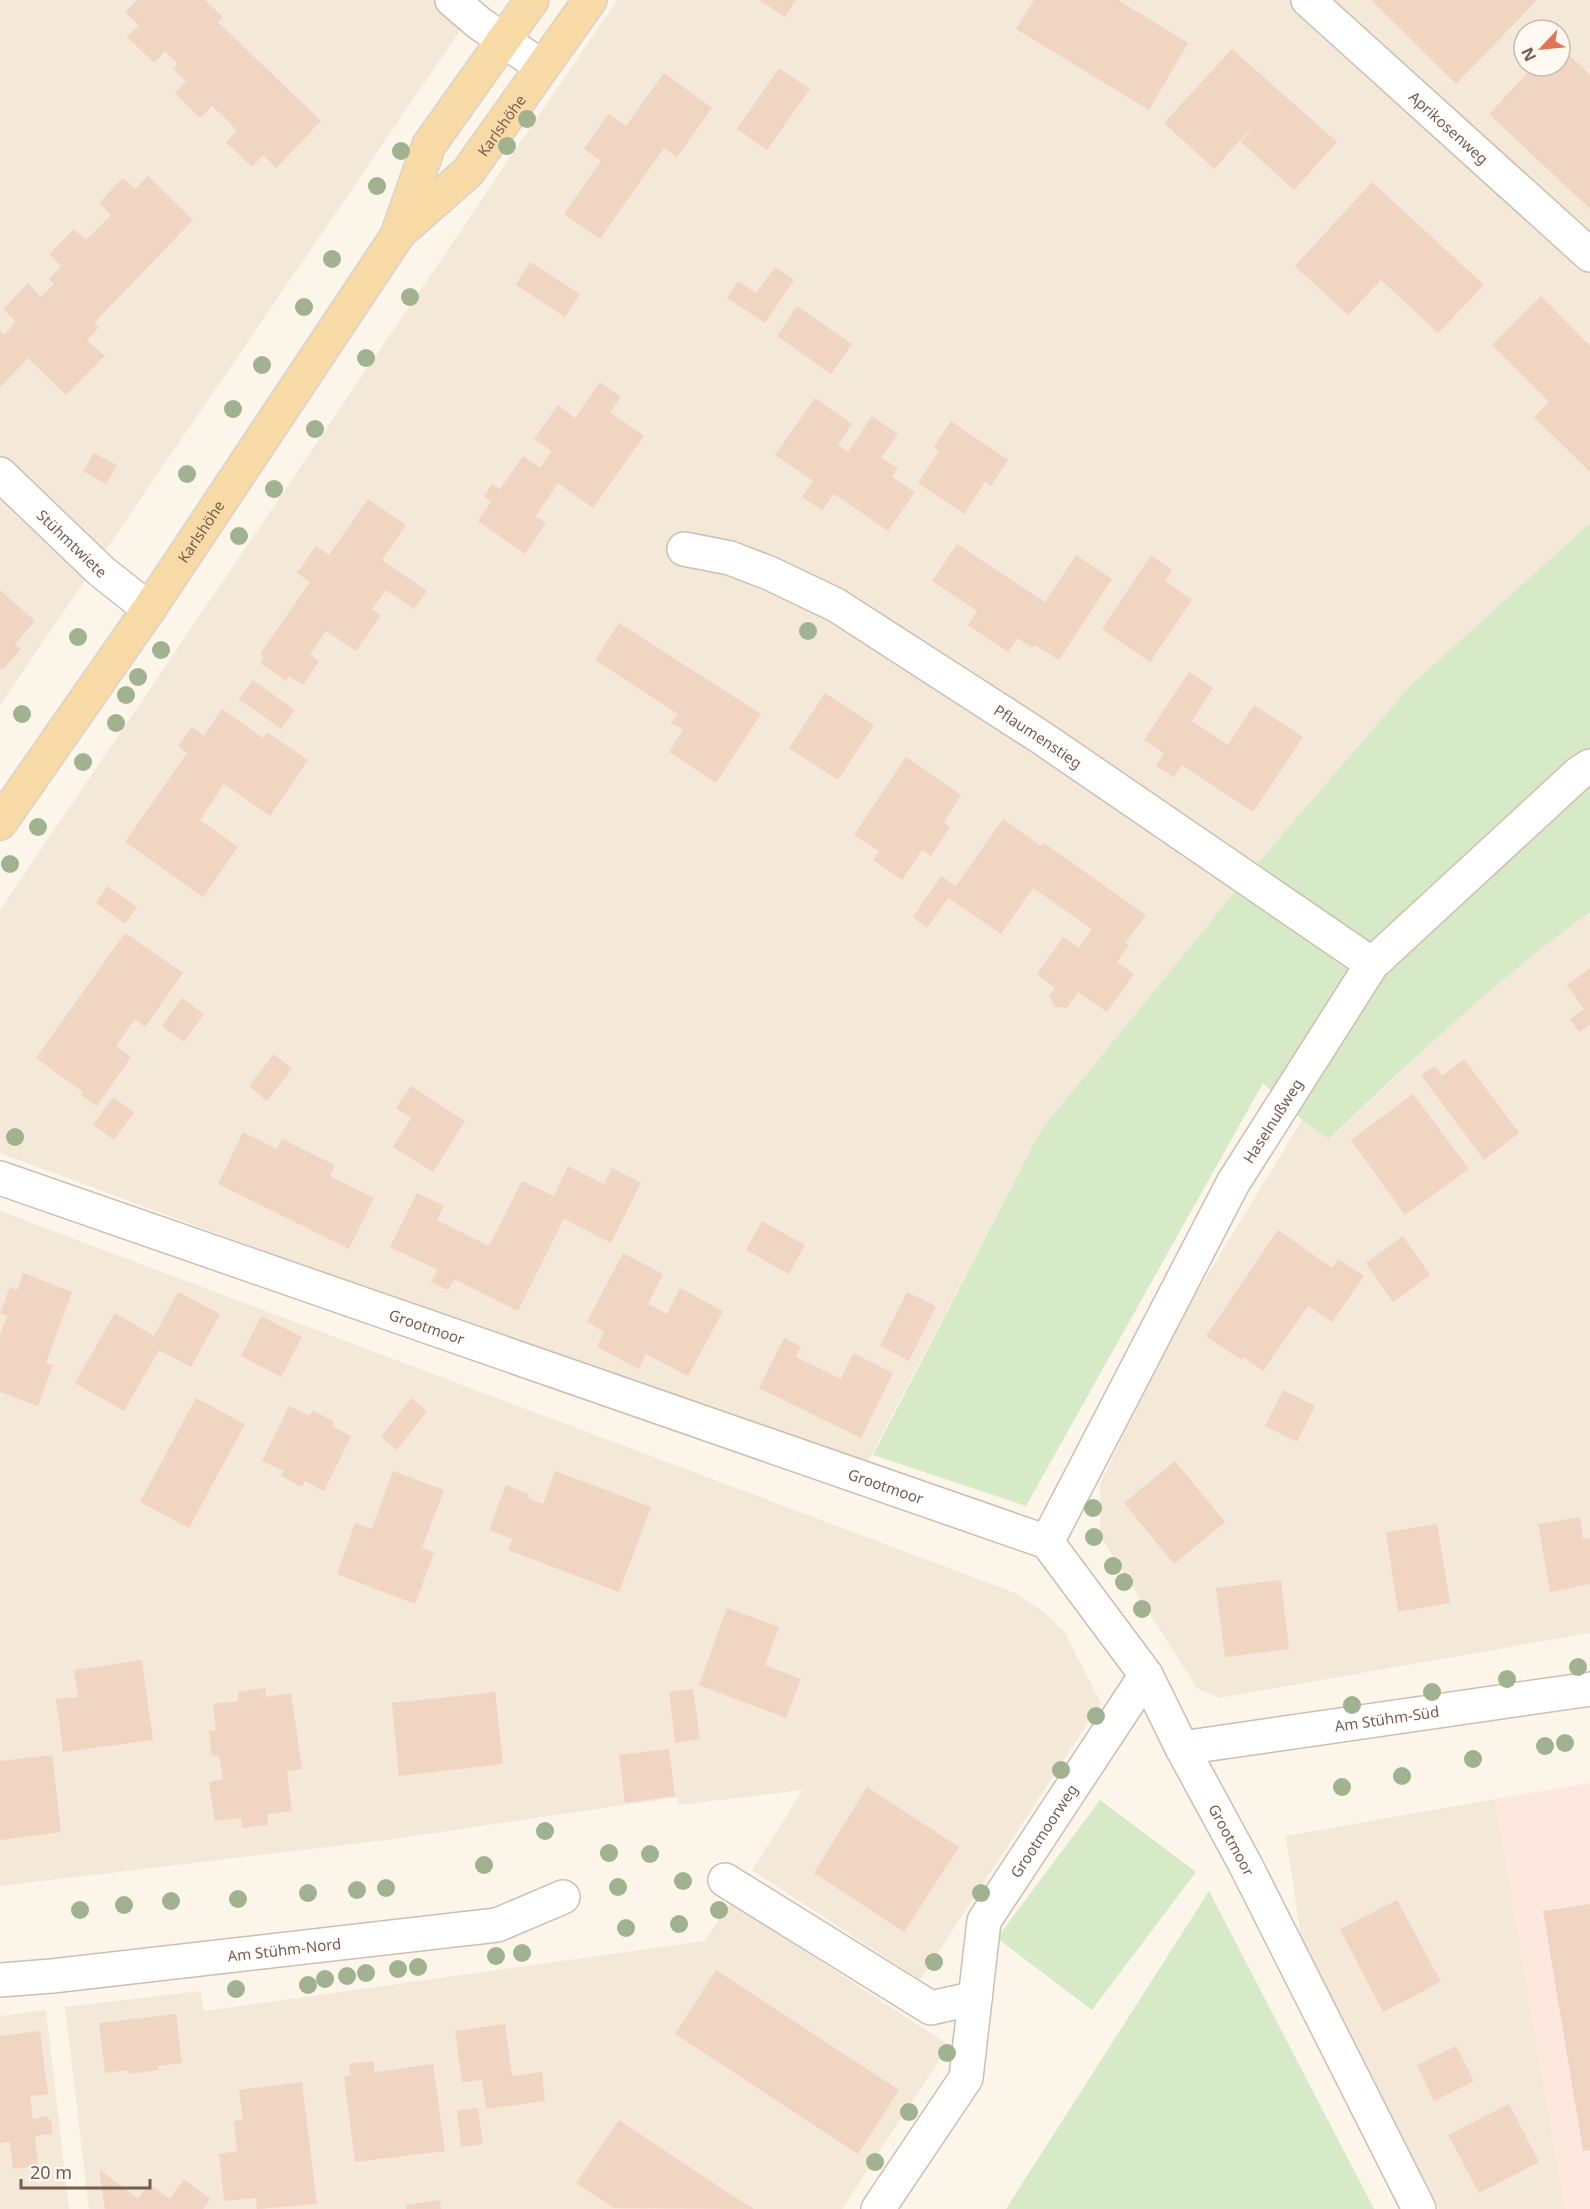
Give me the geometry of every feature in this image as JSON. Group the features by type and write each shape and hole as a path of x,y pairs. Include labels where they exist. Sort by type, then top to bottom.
{"main road":[{"name":"Karlshöhe","path":"0,823 149,609 397,236 429,145 532,0"},
{"name":"Karlshöhe","path":"397,236 468,172 590,0"}],"street":[{"path":"452,0 542,67"},
{"name":"Aprikosenweg","path":"1308,0 1590,255"},
{"name":"Stühmtwiete","path":"0,474 101,571 149,609"},
{"name":"Pflaumenstieg","path":"684,549 730,558 769,573 836,605 1042,738 1372,964"},
{"name":"Haselnußweg","path":"1047,1542 1233,1183 1372,964 1579,773 1590,766"},
{"name":"Grootmoor","path":"0,1178 1047,1542 1146,1675 1182,1748 1245,1864 1419,2209"},
{"name":"Grootmoorweg","path":"878,2209 966,2078 984,1921 1146,1675"},
{"name":"Am Stühm-Süd","path":"1182,1748 1590,1689"},
{"path":"725,1880 931,2008 975,1998"},
{"name":"Am Stühm-Nord","path":"0,1980 76,1974 497,1926 563,1897"}],"shaded area":[{"path":"0,0 481,0 0,705"},
{"path":"617,0 1590,0 1590,523 1411,685 1268,851 1041,1130 862,1473 0,1153 0,910"},
{"path":"1590,912 1590,1633 1219,1698 1197,1688 1100,1536 1100,1484 1177,1325 1302,1120 1330,1139 1450,1025 1542,946"},
{"path":"0,1211 1015,1593 1041,1610 1064,1631 1101,1703 920,1980 752,1870 803,1790 679,1805 678,1797 386,1840 0,1886"},
{"path":"1590,1783 1590,2209 1565,2209 1495,1799"},
{"path":"1495,1799 1565,2209 1439,2209 1303,1952 1286,1836"},
{"path":"731,1903 949,2045 842,2209 89,2209 65,2007 201,1991 204,2011 704,1941"},
{"path":"46,2010 69,2209 0,2209 0,2016"}],"green space":[{"path":"1590,523 1590,912 1488,992 1329,1139 1302,1120 1263,1083 1026,1506 873,1455 1041,1130 1268,851 1411,685"},
{"path":"1100,1800 1196,1872 1092,2010 997,1938"},
{"path":"1209,1891 1374,2209 1006,2209"}],"building":[{"path":"137,0 205,0 223,17 218,22 321,121 276,168 263,155 252,167 226,142 237,131 225,118 212,106 200,118 175,93 186,81 173,69 178,64 165,51 154,63 127,37 139,25 125,13"},
{"path":"759,0 796,0 785,17"},
{"path":"1034,0 1118,0 1188,43 1149,110 1016,29"},
{"path":"1371,0 1537,0 1520,18 1512,18 1512,26 1456,84"},
{"path":"1232,49 1337,142 1294,190 1241,142 1257,122 1214,169 1164,123"},
{"path":"1572,58 1590,75 1590,209 1489,114 1523,78 1572,78"},
{"path":"779,68 810,89 767,150 737,129"},
{"path":"664,73 712,108 677,157 664,148 600,239 564,214 601,161 584,149 608,114 626,126"},
{"path":"148,176 193,220 94,323 99,327 87,340 105,356 66,395 28,358 0,387 0,331 4,335 16,322 3,309 28,283 41,297 54,284 49,279 61,266 49,254 74,229 86,240 111,215 99,203 123,178 135,189"},
{"path":"1372,182 1484,285 1438,333 1381,280 1348,315 1295,266"},
{"path":"530,262 580,294 565,317 516,285"},
{"path":"775,267 794,280 765,323 727,298 738,281 756,293"},
{"path":"1541,296 1590,346 1590,472 1534,417 1549,402 1492,345"},
{"path":"797,306 852,344 831,374 777,336"},
{"path":"600,382 621,397 610,412 644,436 593,508 558,483 536,516 546,523 525,554 478,521 491,502 484,496 492,484 500,489 523,456 540,468 552,451 534,439 558,405 575,418"},
{"path":"815,398 852,424 838,445 848,452 872,416 898,434 881,458 898,468 892,477 915,492 888,531 834,494 822,510 802,497 813,481 775,455"},
{"path":"951,421 1008,460 991,486 985,482 964,514 918,483 939,451 934,447"},
{"path":"94,453 117,465 106,484 83,471"},
{"path":"368,499 406,525 382,560 427,591 414,609 386,590 372,609 381,615 356,651 326,631 310,654 319,661 303,685 289,676 286,681 260,663 264,657 260,654 310,582 297,573 316,546 329,555"},
{"path":"957,544 1045,602 1076,555 1112,579 1059,660 1035,645 1032,648 1018,638 1008,652 968,625 977,611 932,581"},
{"path":"1151,555 1172,570 1165,581 1192,600 1150,662 1102,629"},
{"path":"0,590 35,621 15,644 21,649 2,670 0,668"},
{"path":"619,623 761,714 716,783 669,752 683,730 671,723 678,714 595,660"},
{"path":"1189,672 1213,688 1192,721 1228,745 1254,705 1303,737 1253,812 1182,765 1174,777 1156,766 1164,753 1144,740"},
{"path":"253,680 295,710 281,729 239,699"},
{"path":"825,693 874,725 838,780 789,748"},
{"path":"222,709 263,738 267,732 308,760 270,816 224,784 200,820 238,847 203,897 125,842 187,753 178,746 192,727 204,736"},
{"path":"906,757 961,795 944,822 950,827 931,856 922,850 902,880 873,860 879,851 854,835"},
{"path":"1003,819 1041,846 1044,843 1146,915 1125,943 1129,945 1117,962 1134,974 1107,1012 1078,992 1067,1008 1055,1007 1049,996 1055,988 1037,974 1063,937 1079,948 1092,929 1033,888 1001,934 948,898 927,928 913,917 941,876 956,886"},
{"path":"107,886 137,907 125,924 96,903"},
{"path":"125,933 183,973 145,1027 135,1019 116,1046 131,1057 97,1106 81,1095 83,1092 36,1058"},
{"path":"1590,968 1590,1024 1579,1032 1570,1019 1584,1009 1567,985"},
{"path":"182,998 204,1014 184,1042 162,1026"},
{"path":"274,1054 292,1069 267,1101 249,1086"},
{"path":"1464,1059 1519,1133 1484,1160 1421,1075 1435,1066 1442,1076"},
{"path":"411,1086 465,1121 433,1172 393,1147 411,1118 396,1108"},
{"path":"1413,1094 1469,1169 1405,1215 1351,1140"},
{"path":"113,1097 134,1112 114,1140 93,1125"},
{"path":"243,1132 277,1149 282,1139 335,1165 330,1176 374,1198 349,1249 218,1184"},
{"path":"568,1166 604,1184 612,1168 641,1183 611,1243 564,1219 518,1311 454,1279 448,1290 431,1282 438,1270 390,1247 417,1193 444,1206 437,1220 489,1246 522,1181 554,1196"},
{"path":"762,1221 805,1245 789,1274 746,1250"},
{"path":"1278,1230 1332,1268 1338,1259 1364,1276 1332,1322 1308,1306 1263,1371 1243,1357 1241,1360 1206,1336"},
{"path":"1403,1236 1430,1275 1393,1302 1366,1263"},
{"path":"623,1253 663,1274 648,1304 667,1314 680,1288 723,1311 688,1376 646,1354 639,1369 597,1347 604,1332 587,1322"},
{"path":"23,1273 72,1292 46,1363 53,1365 38,1406 0,1392 0,1335 7,1316 0,1313 10,1287 17,1290"},
{"path":"178,1292 220,1314 191,1367 159,1350 124,1411 75,1383 115,1313 154,1336"},
{"path":"907,1292 936,1306 909,1361 880,1346"},
{"path":"261,1316 302,1337 281,1377 241,1356"},
{"path":"784,1338 801,1346 796,1357 841,1379 853,1353 893,1373 861,1438 759,1388"},
{"path":"1283,1390 1315,1406 1297,1442 1265,1426"},
{"path":"196,1398 245,1424 189,1528 140,1502"},
{"path":"411,1398 427,1411 397,1450 381,1437"},
{"path":"289,1406 310,1416 313,1411 334,1421 332,1426 351,1436 324,1491 305,1481 302,1487 281,1476 284,1471 262,1461"},
{"path":"1175,1461 1225,1522 1174,1564 1124,1503"},
{"path":"393,1471 444,1490 422,1548 434,1553 415,1604 337,1574 355,1523 372,1529"},
{"path":"555,1471 651,1507 619,1592 508,1550 512,1539 489,1530 506,1485 529,1494 528,1498 543,1504"},
{"path":"1580,1517 1583,1539 1590,1538 1590,1584 1550,1592 1538,1524"},
{"path":"1437,1524 1450,1603 1398,1612 1386,1532"},
{"path":"1281,1580 1289,1649 1225,1657 1216,1588"},
{"path":"727,1608 779,1627 765,1665 801,1679 786,1718 699,1685"},
{"path":"142,1660 153,1740 63,1752 56,1699 78,1697 74,1670"},
{"path":"265,1688 266,1697 291,1693 302,1769 287,1771 292,1811 267,1814 268,1825 242,1828 241,1818 215,1821 209,1782 223,1779 219,1755 212,1756 209,1731 216,1730 213,1704 238,1701 238,1692"},
{"path":"693,1689 700,1739 675,1743 669,1692"},
{"path":"495,1692 503,1764 399,1776 392,1703"},
{"path":"669,1749 675,1796 625,1803 619,1755"},
{"path":"52,1755 61,1832 0,1840 0,1761"},
{"path":"867,1787 959,1847 904,1932 814,1873"},
{"path":"1397,1900 1441,1982 1383,2012 1340,1929"},
{"path":"1590,1904 1590,2150 1583,2151 1543,1911"},
{"path":"716,1970 899,2090 858,2154 675,2034"},
{"path":"176,2014 182,2063 158,2066 159,2070 129,2074 129,2070 105,2073 99,2023"},
{"path":"505,2024 512,2076 542,2072 545,2101 486,2109 482,2080 462,2082 455,2031"},
{"path":"40,2031 48,2094 30,2096 33,2119 47,2116 52,2123 52,2134 35,2136 38,2166 13,2169 10,2142 0,2143 0,2036"},
{"path":"1456,2046 1474,2081 1434,2101 1417,2065"},
{"path":"373,2061 375,2072 433,2064 445,2151 355,2162 344,2076 351,2075 349,2064"},
{"path":"302,2082 317,2204 257,2209 256,2198 224,2201 219,2154 237,2151 234,2121 243,2120 239,2090"},
{"path":"1509,2104 1539,2162 1479,2193 1448,2135"},
{"path":"478,2108 483,2144 461,2147 457,2110"},
{"path":"619,2120 754,2209 614,2208 576,2183"},
{"path":"99,2169 138,2199 149,2184 170,2199 184,2179 210,2199 203,2209 105,2209"},
{"path":"440,2200 441,2209 406,2209 406,2205"}]}
